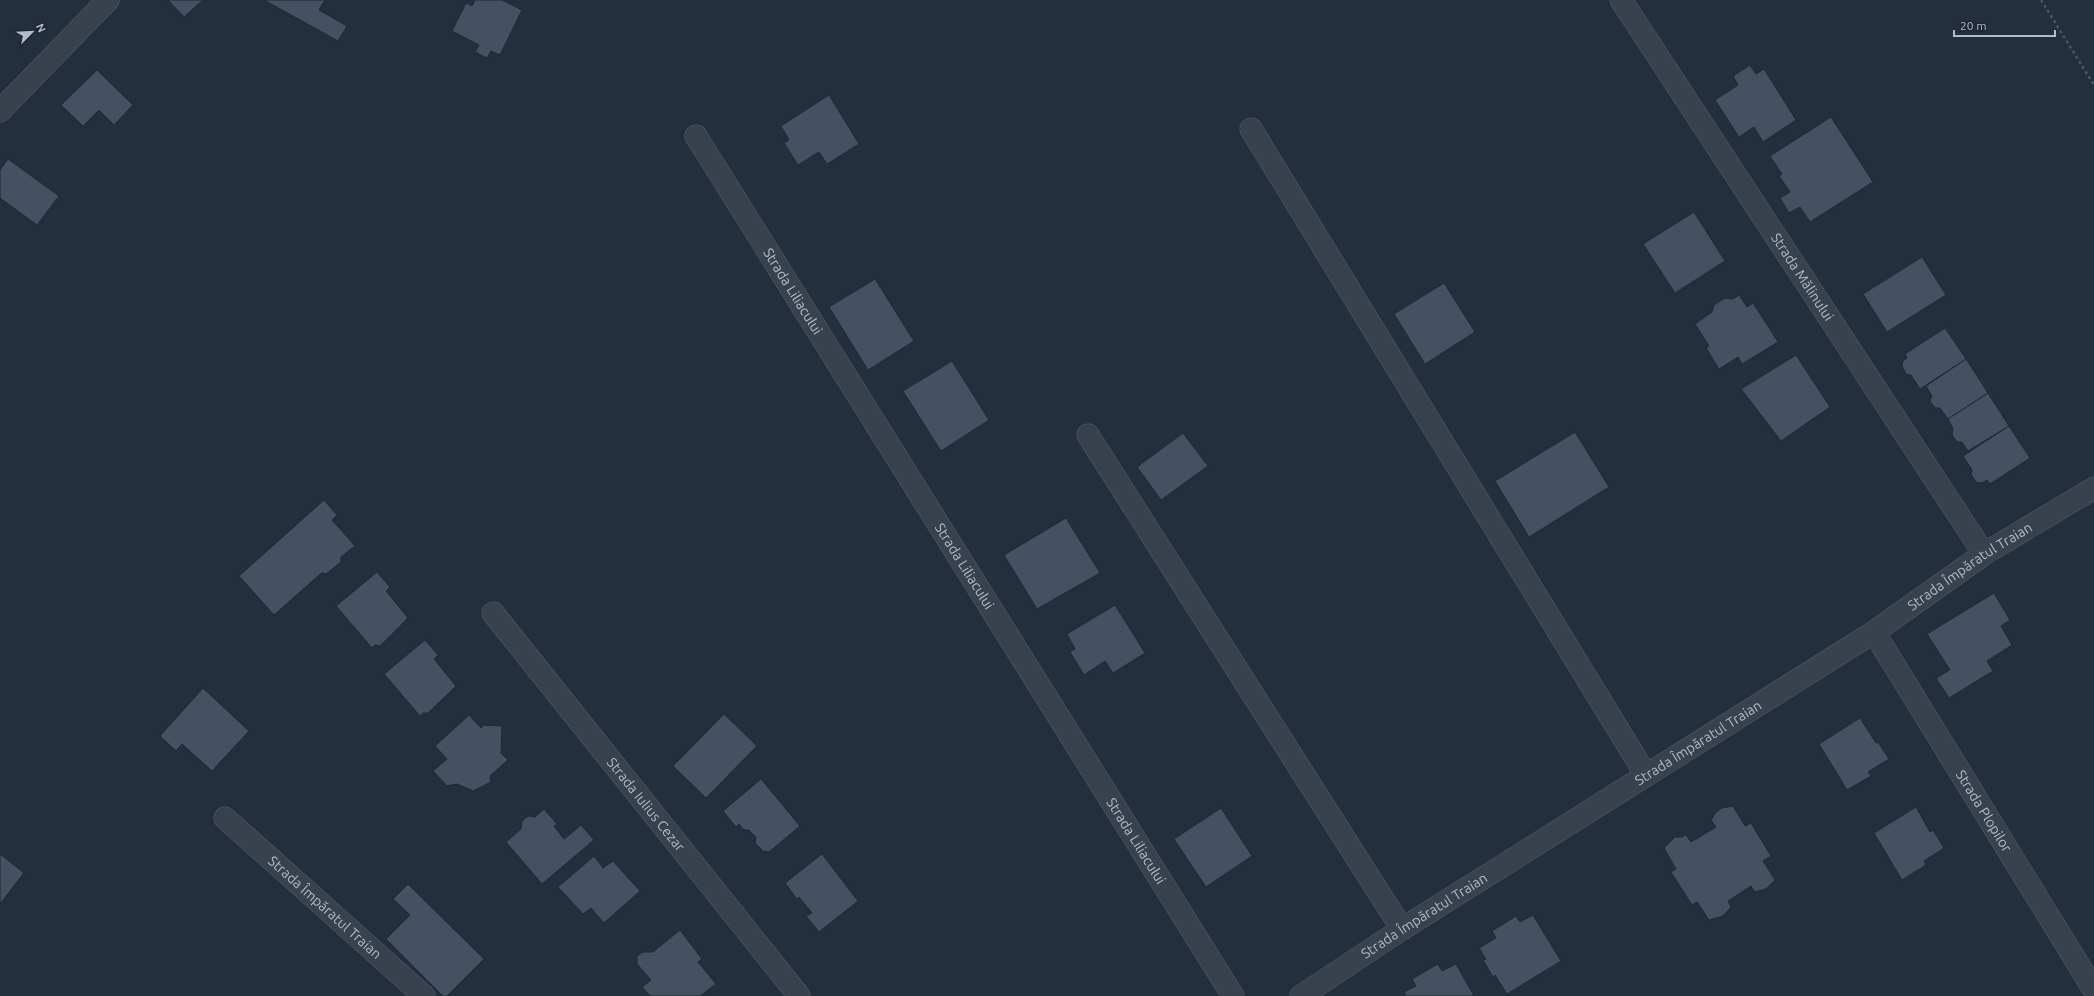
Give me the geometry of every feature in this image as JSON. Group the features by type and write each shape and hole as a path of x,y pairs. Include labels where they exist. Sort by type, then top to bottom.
{"street":[{"path":"0,111 108,0"},
{"name":"Strada Mălinului","path":"1621,0 1984,554"},
{"path":"1251,129 1646,775"},
{"name":"Strada Liliacului","path":"696,136 1233,996"},
{"path":"1088,435 1402,929"},
{"name":"Strada Împăratul Traian","path":"1301,996 1402,929 1874,632 1984,554 2094,488"},
{"name":"Strada Iulius Cezar","path":"493,613 799,996"},
{"name":"Strada Plopilor","path":"1874,632 2094,990"},
{"name":"Strada Împăratul Traian","path":"225,818 424,996"}],"path":[{"path":"2041,0 2094,84"}],"building":[{"path":"168,0 203,0 184,17"},
{"path":"264,0 325,0 319,10 347,26 338,41"},
{"path":"475,0 502,0 522,10 500,55 491,51 487,58 475,52 479,45 452,31 466,3 472,6"},
{"path":"1750,65 1756,74 1764,69 1796,120 1763,142 1754,127 1739,137 1715,100 1738,85 1733,76"},
{"path":"97,70 133,105 114,125 99,110 83,126 61,105"},
{"path":"829,95 859,144 827,164 819,152 798,165 784,143 789,140 781,126"},
{"path":"1831,117 1873,182 1810,222 1800,207 1789,213 1780,198 1790,192 1779,176 1782,174 1770,156"},
{"path":"8,159 59,196 37,225 0,198 0,170"},
{"path":"1694,212 1725,261 1675,293 1643,244"},
{"path":"1922,257 1946,295 1887,332 1863,294"},
{"path":"875,279 914,341 868,370 829,307"},
{"path":"1444,283 1475,332 1425,364 1394,314"},
{"path":"1739,295 1747,307 1753,303 1778,342 1742,364 1738,357 1719,369 1706,348 1709,346 1695,324 1712,312 1714,305 1725,298 1733,299"},
{"path":"1945,328 1966,359 1920,389 1911,375 1906,374 1902,366 1903,361 1907,358 1905,354"},
{"path":"1796,355 1830,407 1781,441 1741,389"},
{"path":"1966,359 1988,393 1948,419 1940,408 1935,408 1930,401 1932,396 1926,386"},
{"path":"952,361 989,420 941,451 903,391"},
{"path":"1988,393 2009,426 1968,451 1962,442 1957,442 1952,435 1953,429 1948,419"},
{"path":"2009,426 2030,458 1990,484 1987,480 1982,483 1976,482 1971,474 1972,470 1963,456"},
{"path":"1575,432 1609,487 1529,537 1495,481"},
{"path":"1183,433 1208,466 1161,500 1137,467"},
{"path":"324,500 337,515 332,520 355,546 341,557 341,562 326,574 322,573 318,576 274,615 239,576"},
{"path":"1066,518 1100,573 1037,609 1004,555"},
{"path":"377,572 390,587 386,591 408,618 380,646 375,645 372,648 336,606"},
{"path":"1994,593 2010,620 2001,626 2012,645 1987,661 1993,671 1949,698 1936,678 1950,670 1927,634"},
{"path":"1115,605 1145,653 1113,673 1105,661 1084,675 1070,652 1075,649 1067,634"},
{"path":"425,640 438,655 434,659 456,686 428,713 423,713 420,716 384,674"},
{"path":"203,688 249,731 212,771 182,744 176,751 160,736"},
{"path":"724,714 757,746 706,798 673,766"},
{"path":"469,715 481,728 484,725 502,726 501,753 508,760 490,776 491,782 473,791 457,784 447,786 433,771 447,759 435,746"},
{"path":"1860,718 1876,743 1878,742 1889,759 1868,772 1871,776 1847,790 1819,744"},
{"path":"761,779 800,826 769,852 763,851 755,843 756,837 749,830 744,830 739,824 736,827 723,811"},
{"path":"1733,806 1745,826 1751,823 1771,856 1763,861 1775,880 1766,889 1755,892 1751,886 1728,901 1731,907 1723,916 1709,920 1697,902 1692,905 1671,872 1676,869 1664,848 1675,837 1682,837 1686,835 1691,842 1716,827 1711,820 1716,812 1722,808"},
{"path":"1916,807 1930,832 1933,830 1944,848 1924,861 1926,865 1902,880 1874,833"},
{"path":"1221,808 1252,856 1206,887 1174,839"},
{"path":"544,809 557,824 554,826 564,839 581,825 594,840 542,884 506,842 521,829 522,821 528,816 535,817"},
{"path":"0,854 24,873 0,904"},
{"path":"822,854 858,901 819,932 806,916 812,913 799,897 797,899 785,883"},
{"path":"594,856 603,868 613,861 640,891 604,923 591,908 583,914 558,887"},
{"path":"408,884 484,959 447,996 443,996 386,939 410,915 393,899"},
{"path":"1533,915 1561,961 1507,994 1495,975 1493,977 1483,960 1486,959 1479,948 1496,938 1492,931 1516,916 1520,922"},
{"path":"680,930 702,959 698,962 716,984 700,996 650,996 642,987 651,980 637,964 637,956 643,952 653,952"},
{"path":"1438,964 1442,971 1456,964 1474,996 1406,996 1404,992 1416,986 1412,979"}]}
